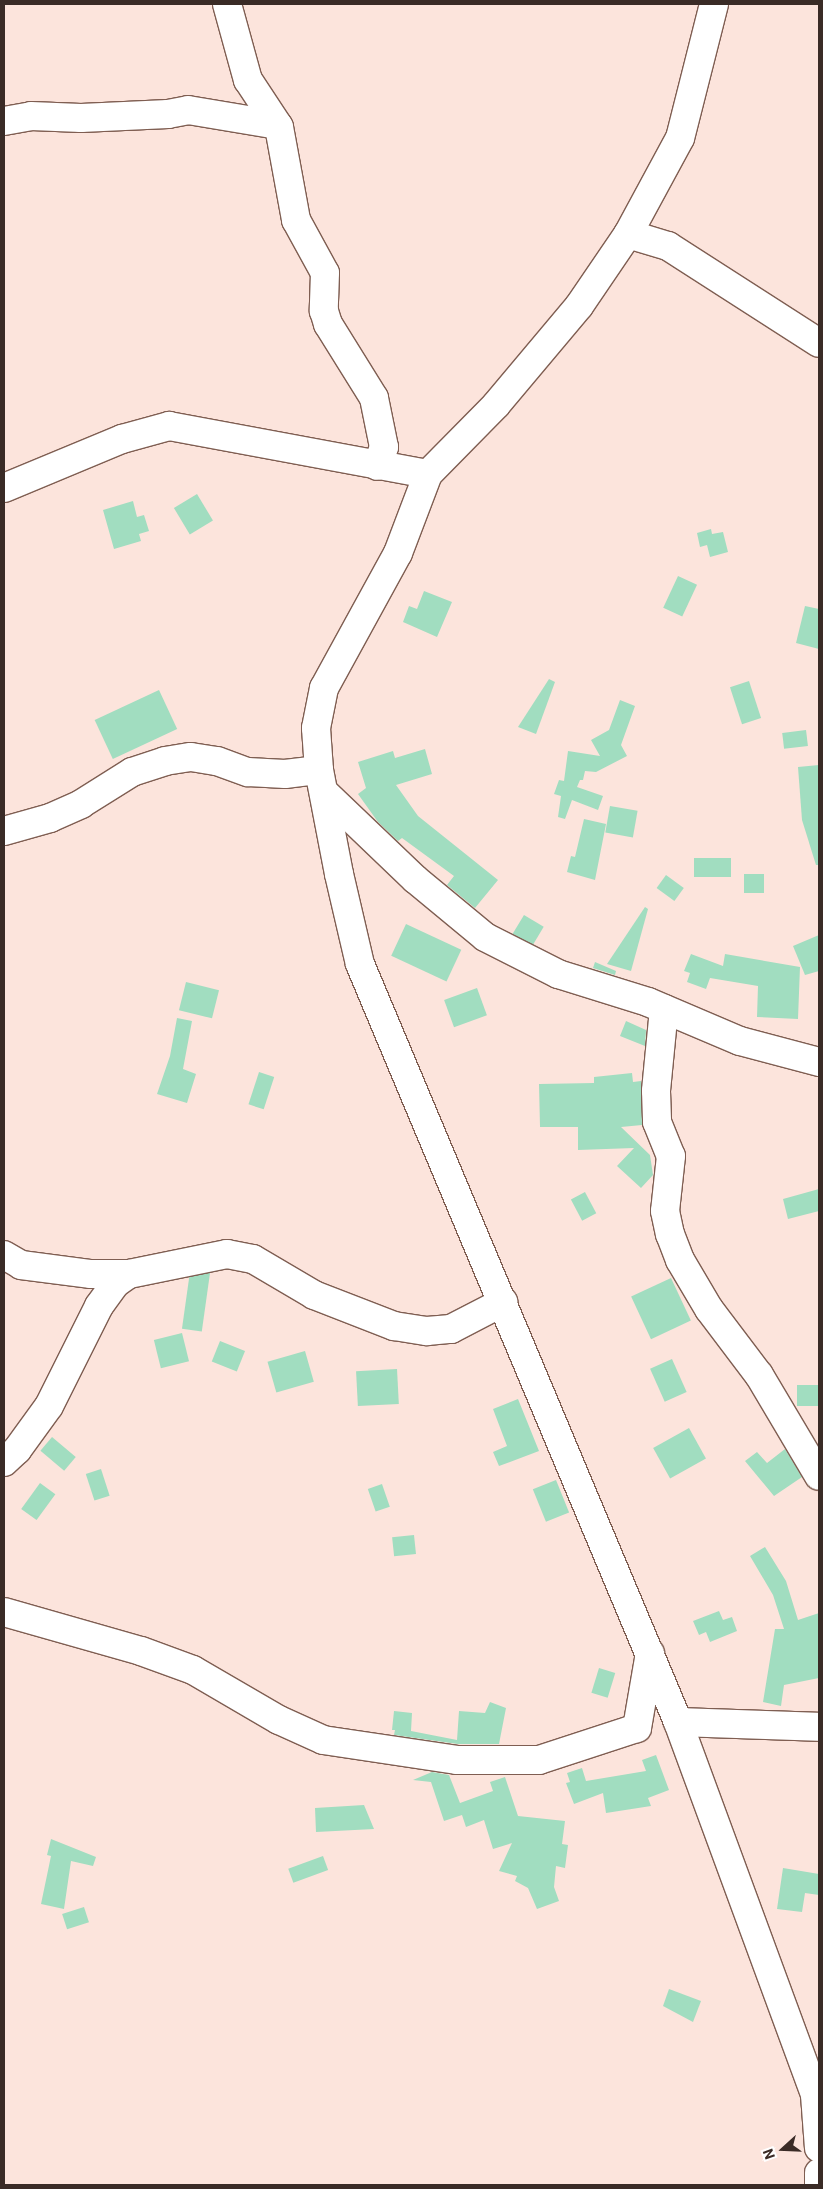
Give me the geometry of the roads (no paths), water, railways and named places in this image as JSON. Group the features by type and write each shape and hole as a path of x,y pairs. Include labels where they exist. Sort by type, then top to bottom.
{"street":[{"path":"227,4 248,80 278,125 296,220 325,273 324,311 328,324 374,398 384,447 377,466"},
{"path":"714,4 680,138 628,234 580,306 496,406 428,474 398,553 324,688 316,728 322,781 347,915 360,964 678,1722 815,2095 819,2148"},
{"path":"4,121 31,116 81,118 168,114 188,110 278,125"},
{"path":"628,234 668,246 819,343"},
{"path":"4,488 122,439 169,426 261,441 377,466 428,474"},
{"path":"4,831 50,818 81,804 132,772 165,761 192,757 217,760 248,772 285,774 322,781 415,880 485,937 558,974 664,1009 740,1041 819,1062"},
{"path":"664,1009 656,1091 657,1122 671,1156 665,1211 670,1234 680,1260 709,1309 758,1375 819,1476"},
{"path":"4,1255 20,1265 91,1274 129,1274 227,1254 253,1259 314,1295 394,1326 426,1331 450,1329 503,1302"},
{"path":"4,1462 17,1450 49,1406 99,1306 116,1284 129,1274"},
{"path":"4,1612 141,1650 193,1670 279,1720 323,1740 457,1760 539,1760 637,1728 650,1653"},
{"path":"678,1722 819,1727"},
{"path":"819,2173 819,2185"}]}
